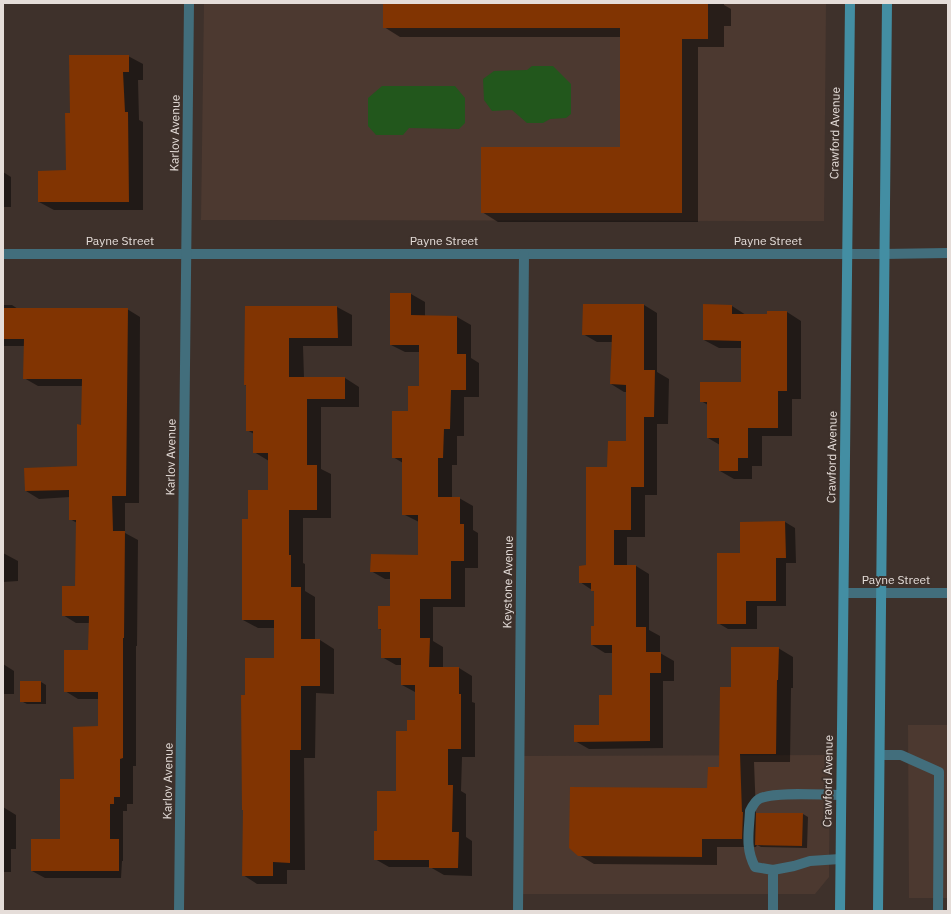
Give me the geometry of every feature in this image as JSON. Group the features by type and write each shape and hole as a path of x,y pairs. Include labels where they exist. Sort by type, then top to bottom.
{"main road":[{"name":"Crawford Avenue","path":"840,911 850,3"},
{"path":"878,911 887,3"}],"street":[{"name":"Karlov Avenue","path":"179,911 190,3"},
{"name":"Payne Street","path":"3,254 948,253"},
{"name":"Keystone Avenue","path":"518,911 524,254"},
{"name":"Payne Street","path":"844,593 948,593"},
{"path":"880,756 901,755 939,772 938,911"},
{"path":"840,859 810,861 773,870 755,867 750,858 748,849 750,811 758,799 776,795 841,795"},
{"path":"773,870 773,911"}],"shaded area":[{"path":"204,3 826,3 824,221 201,220"},
{"path":"908,725 948,725 948,898 909,898"},
{"path":"830,755 829,877 815,894 515,894 515,756"}],"green space":[{"path":"532,66 553,66 571,84 571,114 566,118 550,119 543,123 527,123 512,110 492,111 484,100 483,79 494,71 527,70"},
{"path":"382,86 455,86 465,98 465,123 459,129 409,128 403,135 376,135 368,126 368,98"}],"building":[{"path":"383,3 708,3 708,39 682,39 682,213 481,213 481,147 620,147 620,28 383,28"},
{"path":"69,55 129,55 129,72 123,72 125,112 128,112 129,202 38,202 38,171 66,170 65,113 70,113"},
{"path":"390,293 411,293 411,315 457,316 457,354 466,354 466,390 451,390 450,429 444,429 443,458 438,458 438,497 460,497 460,524 464,524 464,561 451,561 451,599 420,599 420,638 430,638 429,667 459,667 459,694 461,694 461,749 448,749 448,785 453,785 452,832 459,832 458,868 429,868 429,860 374,860 374,831 377,831 377,791 396,791 396,731 407,731 407,720 415,720 415,685 401,685 401,658 381,658 381,629 378,629 378,606 390,606 390,572 370,572 371,554 418,555 418,515 402,515 402,458 392,458 392,411 408,411 408,386 419,386 419,345 390,345"},
{"path":"583,304 644,304 644,370 655,370 654,417 644,417 644,487 631,487 631,530 614,530 614,565 636,565 636,627 646,627 646,652 661,652 661,673 650,673 650,741 574,742 574,725 599,725 599,695 612,695 612,645 591,645 591,626 594,626 594,591 591,591 591,583 579,583 579,566 586,565 586,467 607,467 608,441 626,441 626,385 610,384 612,335 582,335"},
{"path":"703,304 732,305 732,314 767,314 767,311 787,311 787,391 778,391 778,428 748,428 748,458 738,458 738,471 719,471 719,438 707,438 707,402 700,402 700,382 741,382 741,341 703,340"},
{"path":"245,306 337,306 338,338 289,338 289,377 345,377 345,399 307,399 307,465 317,465 317,510 289,510 291,587 301,587 301,639 320,639 320,686 301,686 301,750 290,750 290,863 273,862 273,876 242,876 243,810 241,695 245,695 245,658 274,658 274,620 242,620 242,519 248,519 248,490 268,490 268,453 253,453 253,431 246,431 246,385 244,385"},
{"path":"3,308 128,308 126,496 112,496 113,531 125,531 123,758 120,759 120,797 114,797 114,804 110,804 110,839 119,839 119,871 31,871 31,839 60,839 60,779 74,779 73,727 98,726 98,692 64,692 64,650 88,650 89,616 62,616 62,586 75,586 76,520 69,520 69,490 25,491 24,468 77,466 77,424 81,425 82,379 23,379 24,339 3,339"},
{"path":"785,521 786,558 776,558 776,601 746,601 746,624 717,624 717,553 740,553 740,522"},
{"path":"731,647 779,647 776,754 740,754 743,812 742,839 702,839 702,857 578,856 569,848 570,787 707,788 708,767 719,767 720,687 731,687"},
{"path":"20,681 41,681 41,702 20,702"},
{"path":"756,813 803,813 802,846 755,845"}]}
